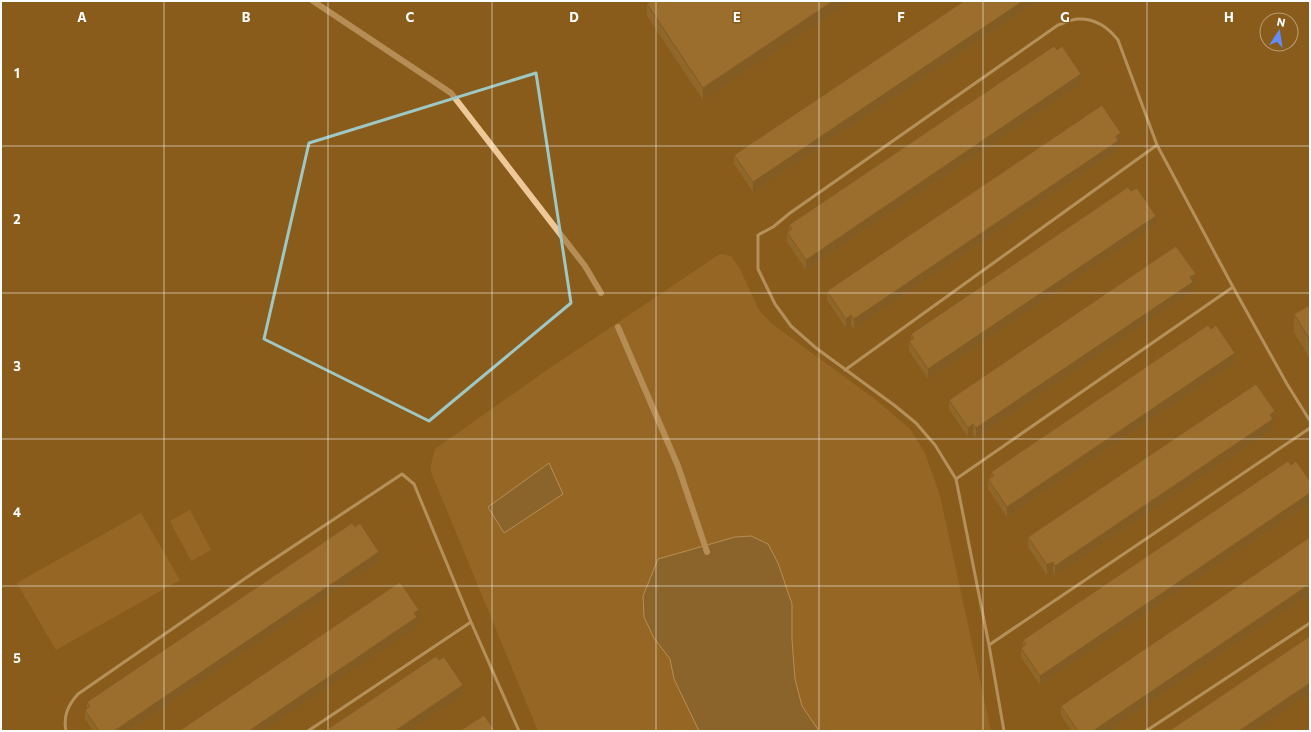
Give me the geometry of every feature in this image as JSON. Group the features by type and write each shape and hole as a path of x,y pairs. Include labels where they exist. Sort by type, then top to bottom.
{"lane":[{"path":"1004,731 956,480 935,445 916,423 816,348 790,326 775,304 758,269 758,235 773,227 790,213 1058,25 1076,19 1087,19 1102,25 1111,31 1118,40 1157,144 1233,287 1287,384 1310,421"},
{"path":"845,370 1157,144"},
{"path":"956,480 1233,287"},
{"path":"988,645 1310,428"},
{"path":"66,731 65,719 67,710 71,701 78,694 253,573 402,474 414,484 471,622 519,731"},
{"path":"308,731 471,622"},
{"path":"1146,731 1310,623"}],"highlighted area":[{"path":"536,73 571,303 429,421 264,339 309,143"}],"shaded area":[{"path":"720,254 731,256 740,269 759,310 771,323 876,400 910,429 925,453 940,496 991,731 538,731 431,472 435,449 544,372"},
{"path":"549,463 563,494 504,533 488,507"},
{"path":"190,510 211,550 191,561 170,521"},
{"path":"141,513 180,580 56,650 17,583"},
{"path":"751,536 768,544 778,563 792,604 792,640 795,679 802,706 819,731 699,731 674,679 670,659 654,638 644,617 643,596 658,559 735,537"}],"building":[{"path":"651,1 833,1 703,88 647,4"},
{"path":"964,1 1023,1 753,182 734,155"},
{"path":"1054,46 1057,50 1062,46 1081,74 806,260 787,232 792,229 789,225"},
{"path":"1102,105 1121,133 1116,136 1118,141 854,319 851,315 846,319 827,291"},
{"path":"1128,187 1131,191 1137,188 1156,216 928,369 909,341 914,338 911,334"},
{"path":"1176,246 1196,274 1190,277 1193,282 976,428 973,424 968,428 949,400"},
{"path":"1310,305 1310,340 1294,314"},
{"path":"1208,325 1211,329 1216,325 1235,353 1007,507 988,479 994,476 991,472"},
{"path":"1256,384 1275,411 1270,415 1273,419 1055,566 1053,562 1047,565 1028,537"},
{"path":"1288,461 1291,465 1296,461 1310,481 1310,493 1040,676 1021,648 1026,644 1023,640"},
{"path":"352,523 355,527 360,523 379,552 114,731 99,731 85,710 90,706 87,702"},
{"path":"1310,537 1310,584 1093,731 1078,731 1061,706"},
{"path":"400,582 419,610 414,613 417,617 249,731 179,731"},
{"path":"1310,636 1310,683 1239,731 1169,731"},
{"path":"436,656 439,660 444,657 463,685 395,731 325,731"},
{"path":"484,715 495,731 460,731"}],"waterway":[{"path":"313,1 451,93 585,266 601,293"},
{"path":"618,327 678,466 707,552"}]}
